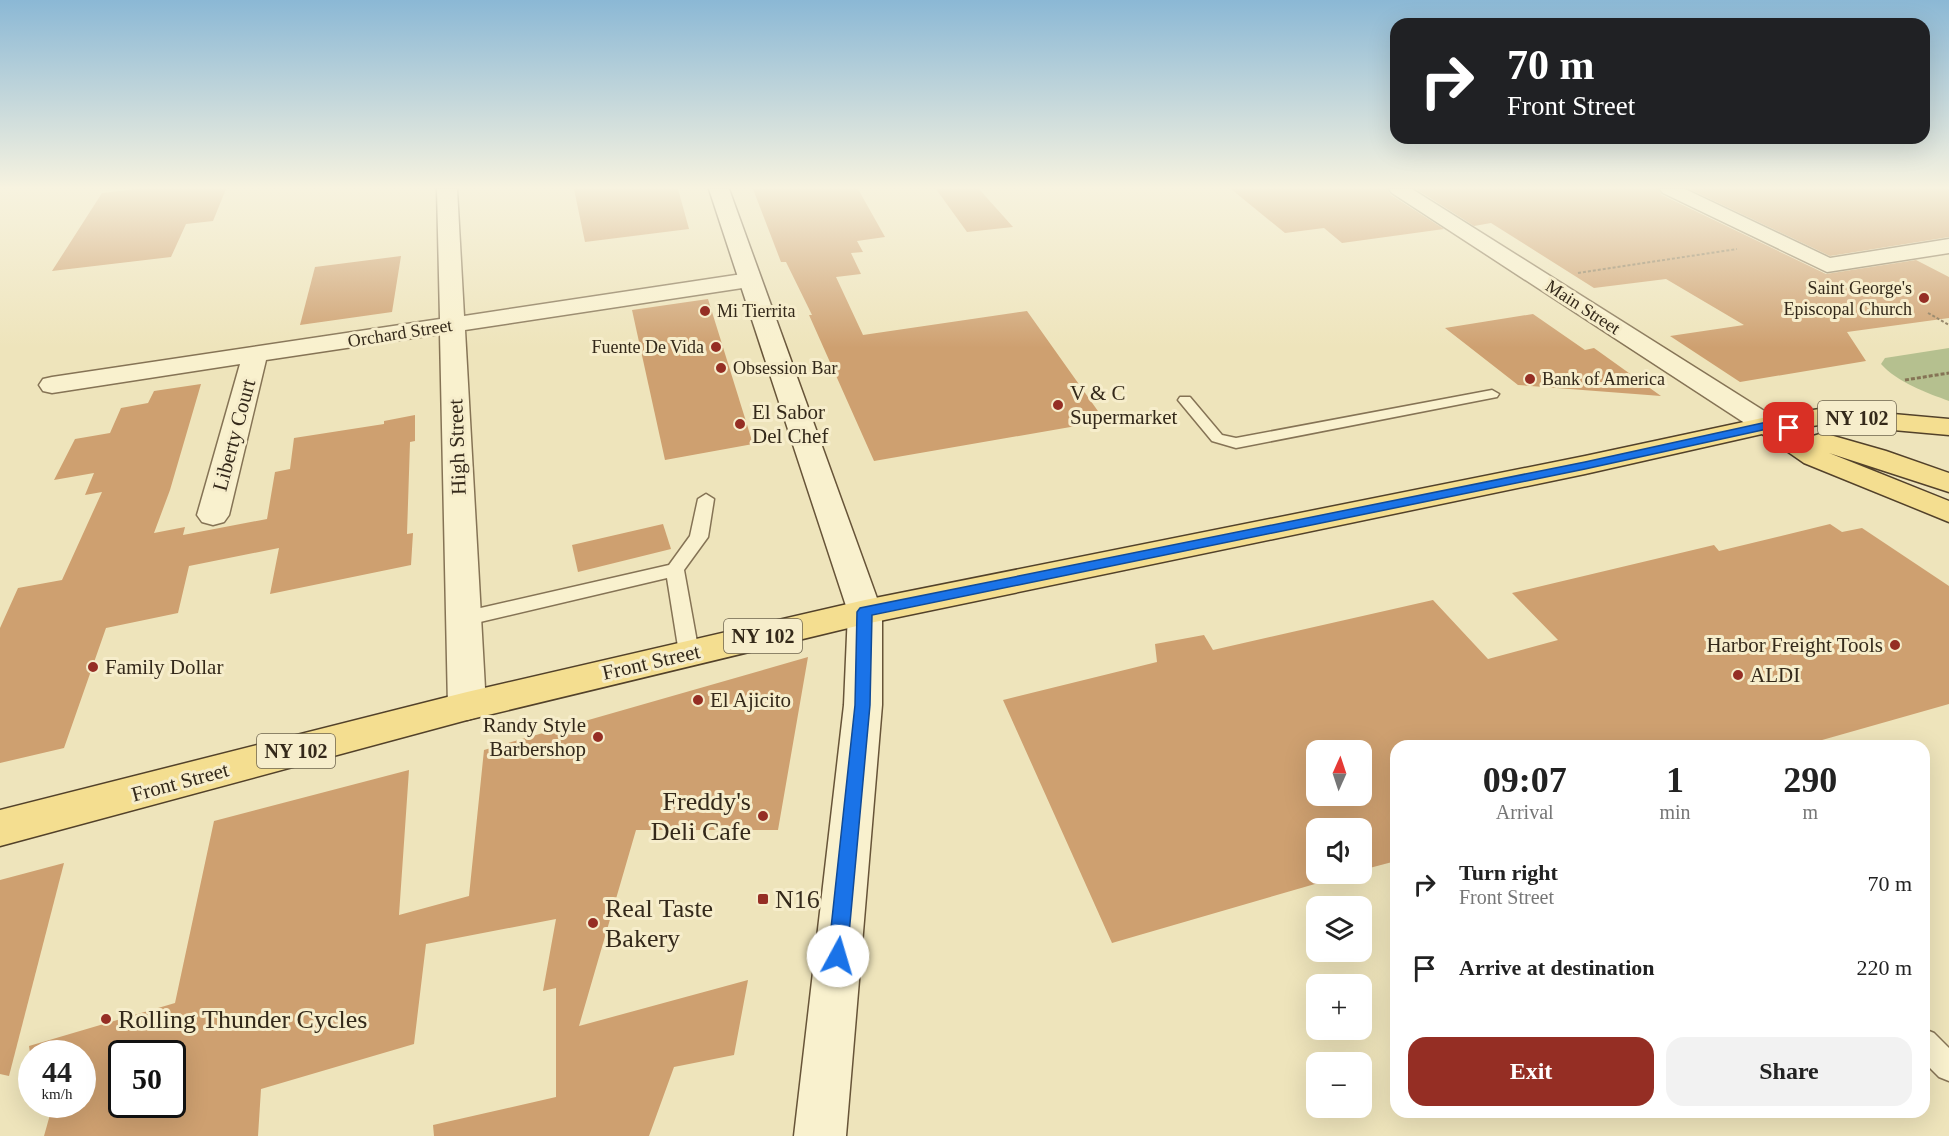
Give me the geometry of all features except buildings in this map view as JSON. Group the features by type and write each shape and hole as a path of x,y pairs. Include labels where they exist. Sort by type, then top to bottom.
{"main road":[{"name":"Front Street","path":"0,828 467,706 865,612 1585,465 1767,425 1826,416 1949,427"},
{"name":"Front Street","path":"1767,425 1877,438 1949,441"},
{"path":"1767,425 1876,457 1949,483"},
{"path":"1767,425 1814,457 1949,512"}],"street":[{"name":"High Street","path":"449,242 467,706"},
{"path":"736,242 865,612 862,705 820,1136"},
{"name":"Main Street","path":"1481,242 1767,425"},
{"path":"1782,242 1827,265 1949,246"},
{"name":"Orchard Street","path":"52,385 749,280"},
{"name":"Liberty Court","path":"213,515 255,355"}],"lane":[{"path":"1185,400 1217,438 1236,443 1492,394"},
{"path":"463,620 675,570 699,537 706,499"},
{"path":"675,570 689,653"},
{"path":"1930,1048 1949,1067"}],"path":[{"path":"1539,279 1782,242"},
{"path":"1928,314 1949,324"},
{"path":"1905,380 1949,373"}],"green space":[{"path":"1949,348 1949,401 1904,382 1881,364 1885,358"}],"place":[{"name":"Saint George's Episcopal Church","path":"1924,298"},
{"name":"Mi Tierrita","path":"705,311"},
{"name":"Fuente De Vida","path":"716,347"},
{"name":"Obsession Bar","path":"721,368"},
{"name":"Bank of America","path":"1530,379"},
{"name":"V & C Supermarket","path":"1058,405"},
{"name":"El Sabor Del Chef","path":"740,424"},
{"name":"Harbor Freight Tools","path":"1895,645"},
{"name":"Family Dollar","path":"93,667"},
{"name":"ALDI","path":"1738,675"},
{"name":"El Ajicito","path":"698,700"},
{"name":"Randy Style Barbershop","path":"598,737"},
{"name":"Freddy's Deli Cafe","path":"763,816"},
{"name":"N16","path":"763,899"},
{"name":"Real Taste Bakery","path":"593,923"},
{"name":"Rolling Thunder Cycles","path":"106,1019"}],"route":[{"path":"838,956 862,705 865,612 1585,465 1767,425 1789,428"}]}
